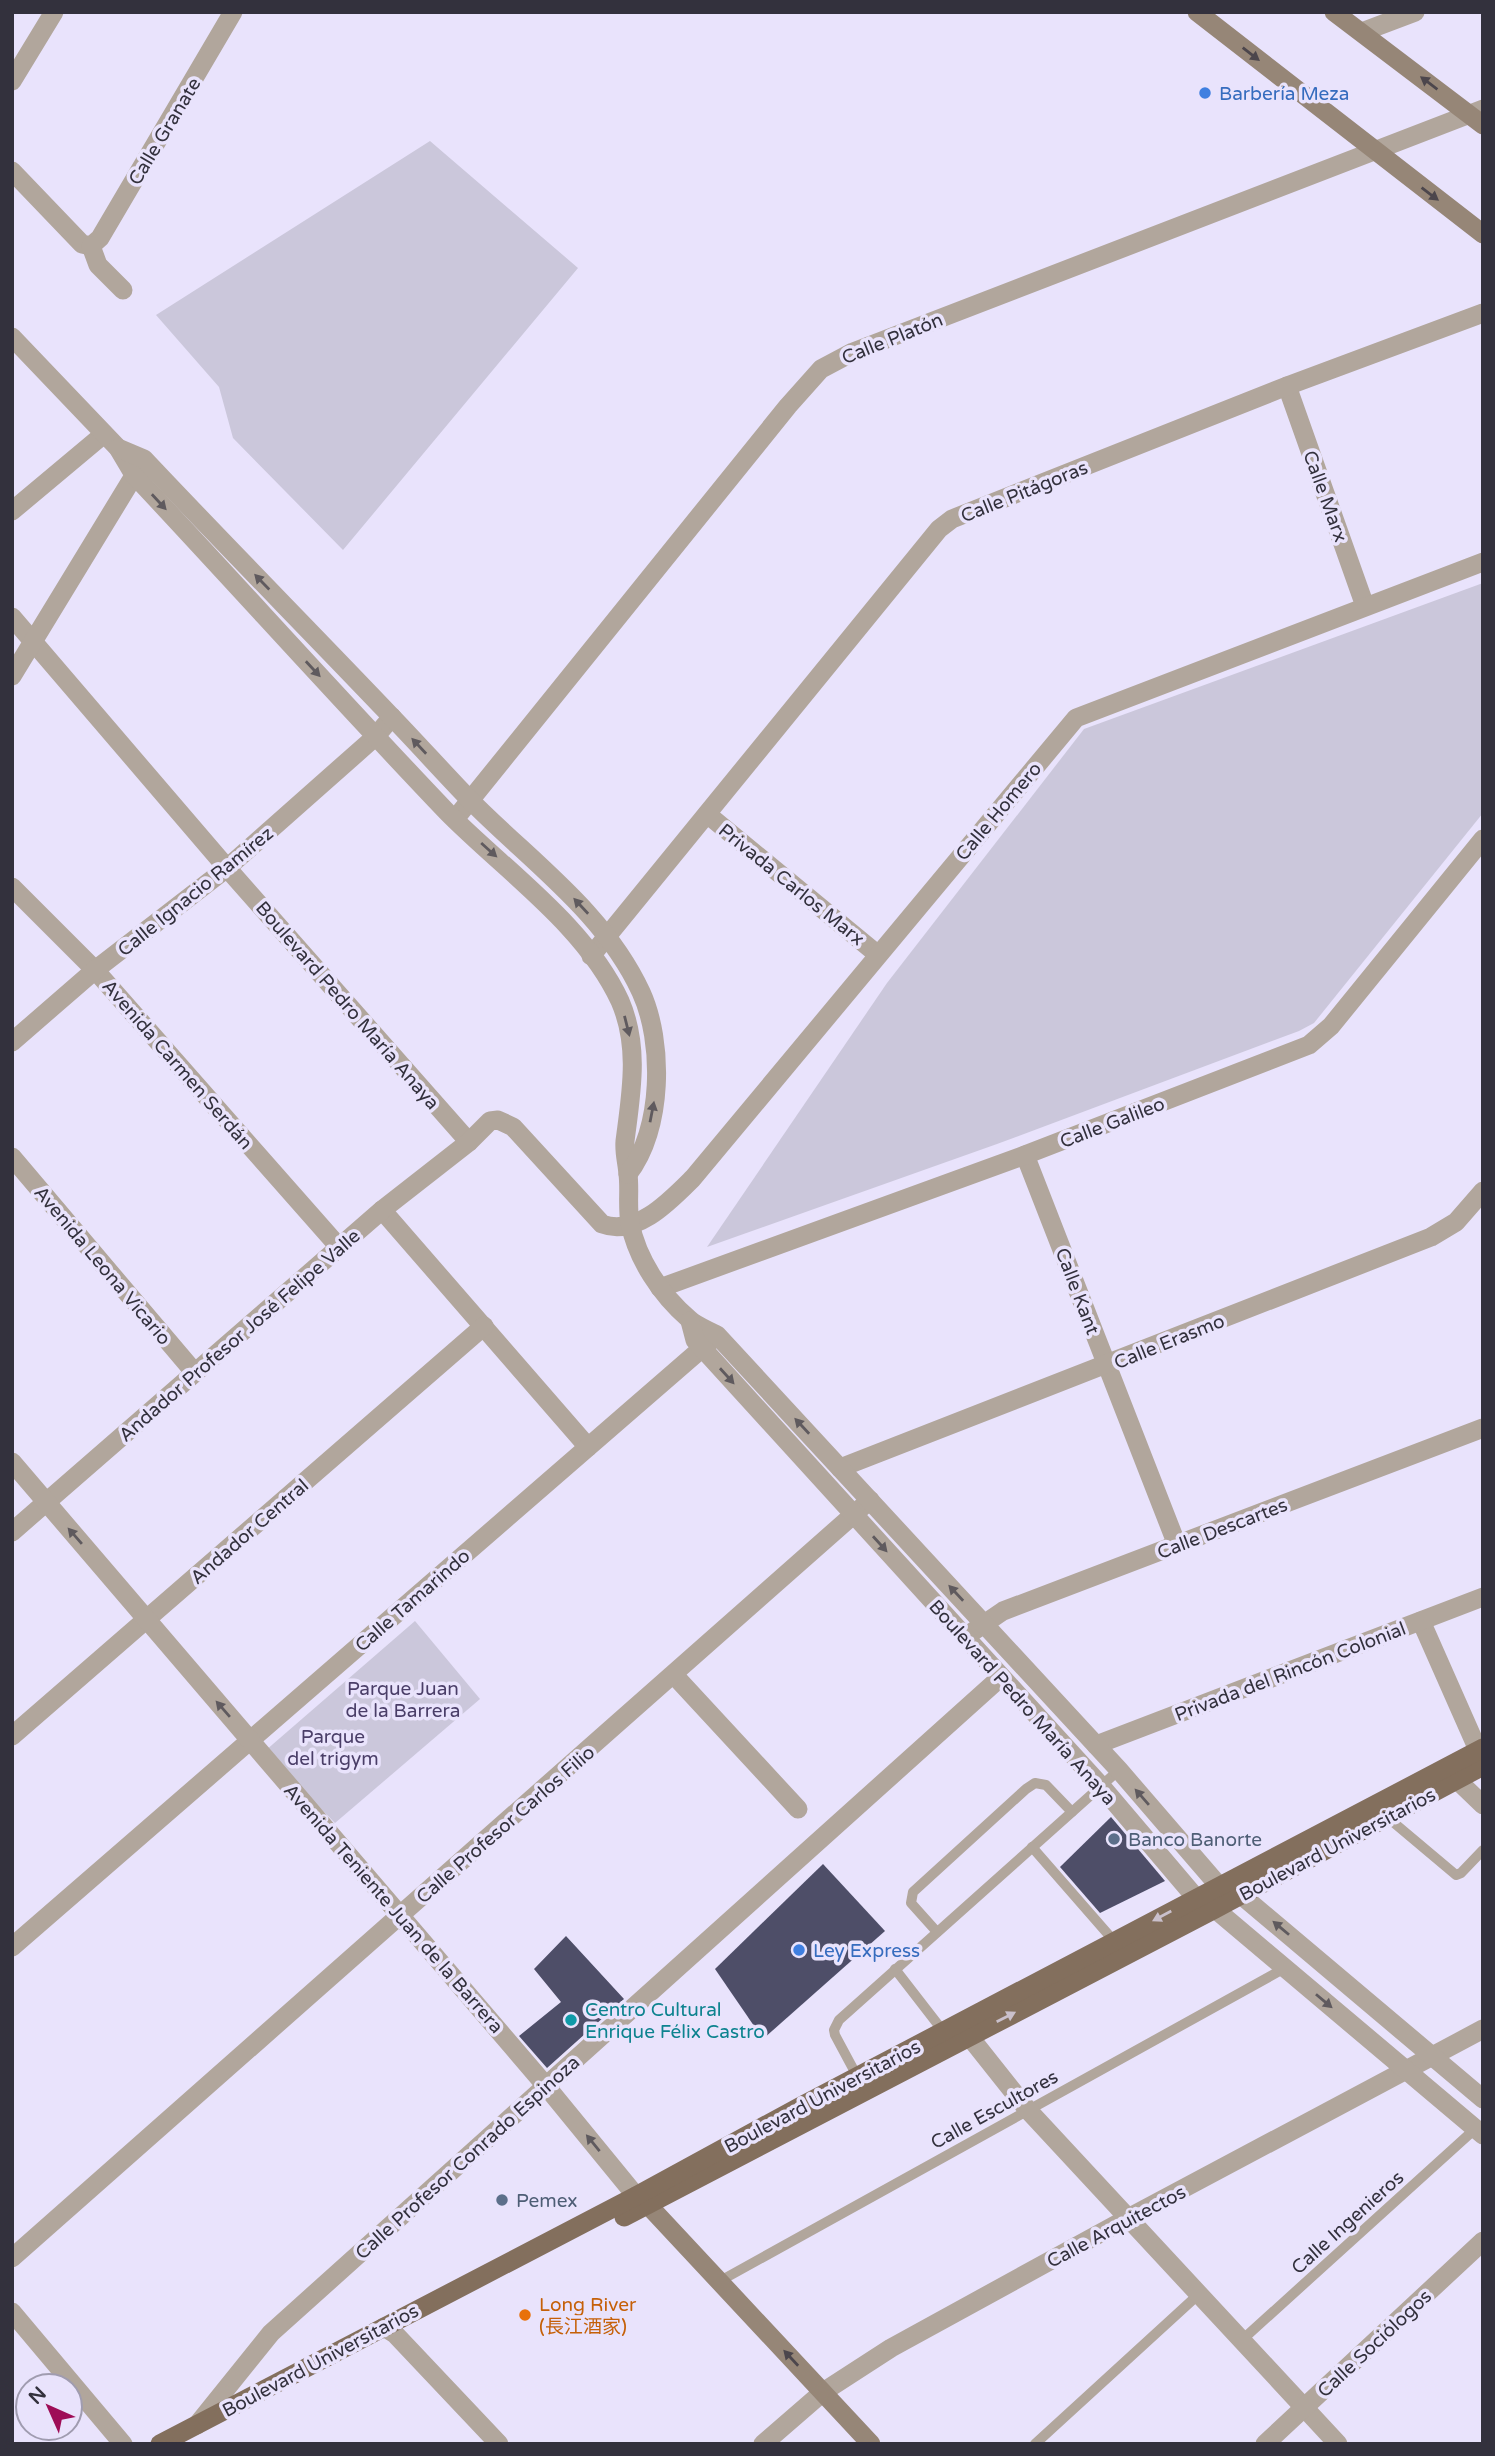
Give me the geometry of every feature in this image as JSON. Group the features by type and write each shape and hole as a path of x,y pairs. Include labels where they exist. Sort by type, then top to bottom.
{"main road":[{"path":"1197,12 1483,234"},
{"path":"1334,12 1478,116"},
{"name":"Boulevard Universitarios","path":"160,2444 1216,1909 1457,1780 1481,1755"},
{"name":"Boulevard Universitarios","path":"642,2201 857,2076 1219,1886 1481,1755"},
{"name":"Avenida Teniente Juan de la Barrera","path":"642,2201 871,2444"},
{"name":"Boulevard Universitarios","path":"185,2444 389,2330"}],"street":[{"path":"12,81 54,12"},
{"name":"Calle Granate","path":"91,246 100,239 233,12"},
{"path":"1362,32 1415,12"},
{"name":"Calle Platón","path":"455,819 788,406 821,369 853,352 1374,151 1478,116"},
{"path":"12,171 82,244 91,246 98,265 123,290"},
{"name":"Calle Pitágoras","path":"591,956 940,529 952,519 1287,386 1483,313"},
{"path":"12,337 111,441 392,716 471,801 571,896 607,937 641,992 651,1017 657,1049 653,1114 638,1161 628,1174"},
{"name":"Calle Marx","path":"1287,386 1366,606"},
{"path":"12,511 111,441"},
{"path":"12,676 139,467"},
{"name":"Boulevard Pedro María Anaya","path":"139,467 375,737 455,819 523,881 591,956 620,1002 632,1048 634,1077 625,1143 630,1225 643,1263 660,1288 710,1342 870,1500 1119,1770 1219,1886 1241,1895 1483,2099"},
{"name":"Calle Homero","path":"630,1225 671,1199 693,1178 1076,718 1483,562"},
{"name":"Boulevard Pedro María Anaya","path":"12,617 227,869 469,1142"},
{"name":"Calle Ignacio Ramírez","path":"12,1042 95,970 227,869 375,737 392,716"},
{"name":"Privada Carlos Marx","path":"707,814 877,954"},
{"name":"Calle Galileo","path":"660,1288 1025,1155 1309,1045 1331,1026 1483,839"},
{"name":"Avenida Carmen Serdán","path":"12,887 95,970 339,1247"},
{"path":"469,1142 490,1121 506,1122 602,1224 612,1228 630,1225"},
{"name":"Andador Profesor José Felipe Valle","path":"12,1532 382,1210 469,1142"},
{"name":"Calle Kant","path":"1025,1155 1177,1545"},
{"name":"Avenida Leona Vicario","path":"12,1157 195,1373"},
{"name":"Calle Erasmo","path":"840,1468 1107,1366 1431,1237 1456,1222 1483,1191"},
{"path":"382,1210 588,1447"},
{"name":"Andador Central","path":"12,1736 484,1326"},
{"name":"Boulevard Pedro María Anaya","path":"710,1342 853,1514 1101,1786 1196,1898 1216,1909 1479,2132"},
{"name":"Calle Tamarindo","path":"12,1947 710,1342"},
{"name":"Calle Descartes","path":"965,1637 1003,1611 1483,1427"},
{"name":"Avenida Teniente Juan de la Barrera","path":"12,1462 642,2201"},
{"name":"Calle Profesor Carlos Filio","path":"12,2258 870,1500"},
{"name":"Privada del Rincón Colonial","path":"1096,1745 1483,1597"},
{"path":"1421,1621 1481,1755"},
{"path":"674,1675 798,1809"},
{"name":"Calle Profesor Conrado Espinoza","path":"197,2425 271,2333 1001,1676"},
{"path":"1457,1780 1483,1805"},
{"name":"Calle Arquitectos","path":"763,2444 823,2392 891,2348 1483,2029"},
{"path":"969,2036 1027,2109 1338,2444"},
{"name":"Calle Sociólogos","path":"1265,2444 1483,2241"},
{"path":"12,2312 123,2444"},
{"path":"389,2330 499,2444"}],"lane":[{"path":"857,2076 835,2035 836,2025 895,1969 1119,1770"},
{"path":"937,1932 911,1903 913,1892 1027,1789 1035,1783 1046,1785 1072,1812"},
{"path":"1387,1817 1455,1875 1461,1873 1483,1850"},
{"path":"1032,1847 1115,1941"},
{"name":"Calle Escultores","path":"720,2281 1285,1968"},
{"path":"895,1969 943,2031"},
{"name":"Calle Ingenieros","path":"1242,2340 1479,2132"},
{"path":"1035,2444 1199,2294"}],"green space":[{"path":"430,141 578,268 343,550 233,438 219,387 156,315"},
{"path":"1483,583 1483,813 1314,1023 1299,1031 997,1144 707,1247 887,983 1084,729"},
{"name":"Parque Juan de la Barrera","path":"415,1621 480,1699 335,1823 265,1751"}],"building":[{"name":"Banco Banorte","path":"1111,1817 1165,1881 1100,1913 1060,1867"},
{"name":"Ley Express","path":"823,1864 885,1931 763,2039 715,1969"},
{"name":"Centro Cultural Enrique Félix Castro","path":"566,1936 624,1999 547,2068 519,2036 561,2002 534,1969"}],"place":[{"name":"Barbería Meza","path":"1205,93"},
{"name":"Banco Banorte","path":"1114,1839"},
{"name":"Ley Express","path":"799,1950"},
{"name":"Centro Cultural Enrique Félix Castro","path":"571,2020"},
{"name":"Pemex","path":"502,2200"},
{"name":"Long River (長江酒家)","path":"525,2315"}],"park label":[{"name":"Parque del trigym","path":"333,1747"}]}
